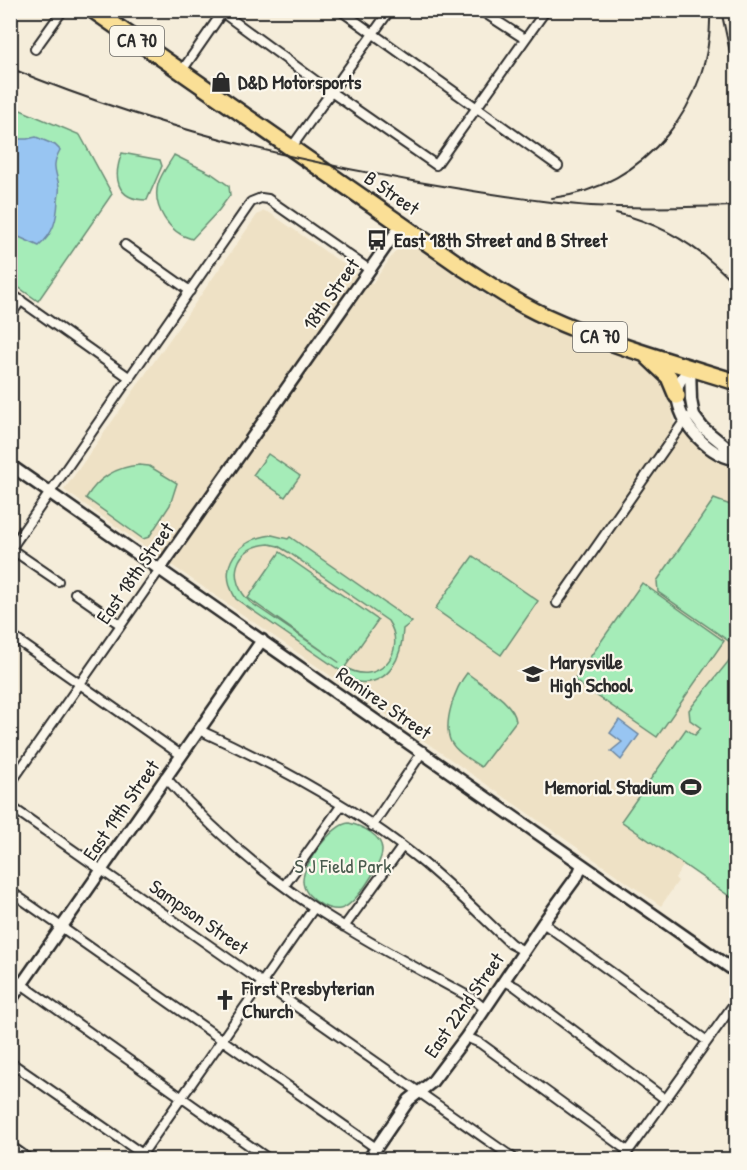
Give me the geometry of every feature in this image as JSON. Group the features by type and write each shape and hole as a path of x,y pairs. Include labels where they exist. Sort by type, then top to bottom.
{"highway":[{"name":"B Street","path":"93,10 481,280 526,307 586,333 690,368"},
{"path":"640,351 669,376 677,396"},
{"name":"CA 70","path":"690,368 736,382"}],"street":[{"path":"36,49 63,10"},
{"path":"340,10 558,166"},
{"path":"291,148 390,10"},
{"path":"480,10 525,39"},
{"path":"181,72 224,12 331,92 436,165 546,10"},
{"path":"58,581 11,549 251,202 261,198 274,203 370,270"},
{"name":"18th Street","path":"290,383 401,225"},
{"path":"125,245 190,291"},
{"path":"10,293 130,378"},
{"path":"10,316 21,300"},
{"path":"690,368 679,383 677,396 686,420 706,444 724,458 735,460"},
{"path":"690,368 692,408 698,422 730,450 735,460"},
{"name":"East 18th Street","path":"10,784 290,383"},
{"path":"557,603 686,420 692,408"},
{"name":"Ramirez Street","path":"10,465 423,751 736,972"},
{"path":"75,593 121,625"},
{"path":"10,635 181,754"},
{"name":"East 19th Street","path":"10,1001 262,640"},
{"path":"199,730 262,759 372,826 421,861 511,944 524,951"},
{"path":"372,826 423,751"},
{"path":"165,777 225,839 314,908 473,999 485,1009"},
{"name":"Sampson Street","path":"10,806 421,1091 516,1160"},
{"path":"284,886 341,806"},
{"path":"345,927 402,847"},
{"name":"East 22nd Street","path":"368,1160 410,1100 432,1083 466,1037 582,865"},
{"path":"10,891 376,1148"},
{"path":"140,1156 314,908"},
{"path":"543,923 707,1041"},
{"path":"10,976 270,1160"},
{"path":"504,981 516,987 665,1100"},
{"path":"622,1160 736,1001"},
{"path":"466,1037 480,1043 628,1151"},
{"path":"10,1062 140,1156 151,1160"},
{"path":"10,1147 28,1160"}],"shaded area":[{"name":"Marysville High School","path":"264,211 372,284 402,242 408,241 484,294 527,317 567,335 657,369 672,391 674,426 736,473 735,900 684,865 675,878 678,881 661,906 64,490 257,215"}],"green space":[{"path":"11,106 80,135 112,194 38,301 11,282"},
{"path":"122,153 160,160 162,166 147,200 128,196 119,185 118,170"},
{"path":"174,155 212,174 229,186 230,195 192,239 176,231 170,225 160,210 158,201 158,184"},
{"path":"268,454 300,476 285,497 253,475"},
{"path":"149,466 177,483 170,505 149,537 143,539 86,498 108,475 123,468"},
{"path":"714,499 736,507 736,646 658,592 657,581"},
{"path":"272,535 288,539 290,537 412,622 403,629 397,659 386,674 368,682 357,682 236,599 228,576 230,565 240,548","holes":["269,544 278,546 388,621 395,644 386,664 368,673 357,672 345,667 378,620 280,552 248,598 340,663 250,602 238,584 237,565 241,557 257,546"]},
{"path":"473,556 538,601 501,655 435,609"},
{"path":"642,583 724,641 657,737 574,680"},
{"name":"Memorial Stadium","path":"736,652 735,900 621,821 686,729 695,735 701,728 690,720 689,710"},
{"path":"467,673 504,701 510,707 516,721 481,767 457,750 449,734 451,706"},
{"name":"S J Field Park","path":"349,823 375,836 381,846 381,857 366,885 352,901 346,907 331,909 318,903 308,894 303,885 304,874 313,856 327,837 342,825"}],"water":[{"path":"36,137 55,145 60,150 55,164 59,189 56,219 48,236 39,246 10,233 11,139"},
{"path":"619,720 639,735 621,760 611,751 622,742 610,733"}],"railway":[{"path":"552,198 586,191 616,177 644,158 667,135 686,107 700,77 708,44 710,10"},
{"path":"721,10 736,80"},
{"path":"10,68 120,109 232,142 288,156 403,179 510,197 575,205 646,208 736,206"},
{"path":"616,213 650,224 682,240 710,261 736,286"}],"place":[{"name":"D&D Motorsports","path":"221,82"},
{"name":"East 18th Street and B Street","path":"377,240"},
{"name":"Marysville High School","path":"533,674"},
{"name":"Memorial Stadium","path":"691,787"},
{"name":"First Presbyterian Church","path":"225,1000"}]}
